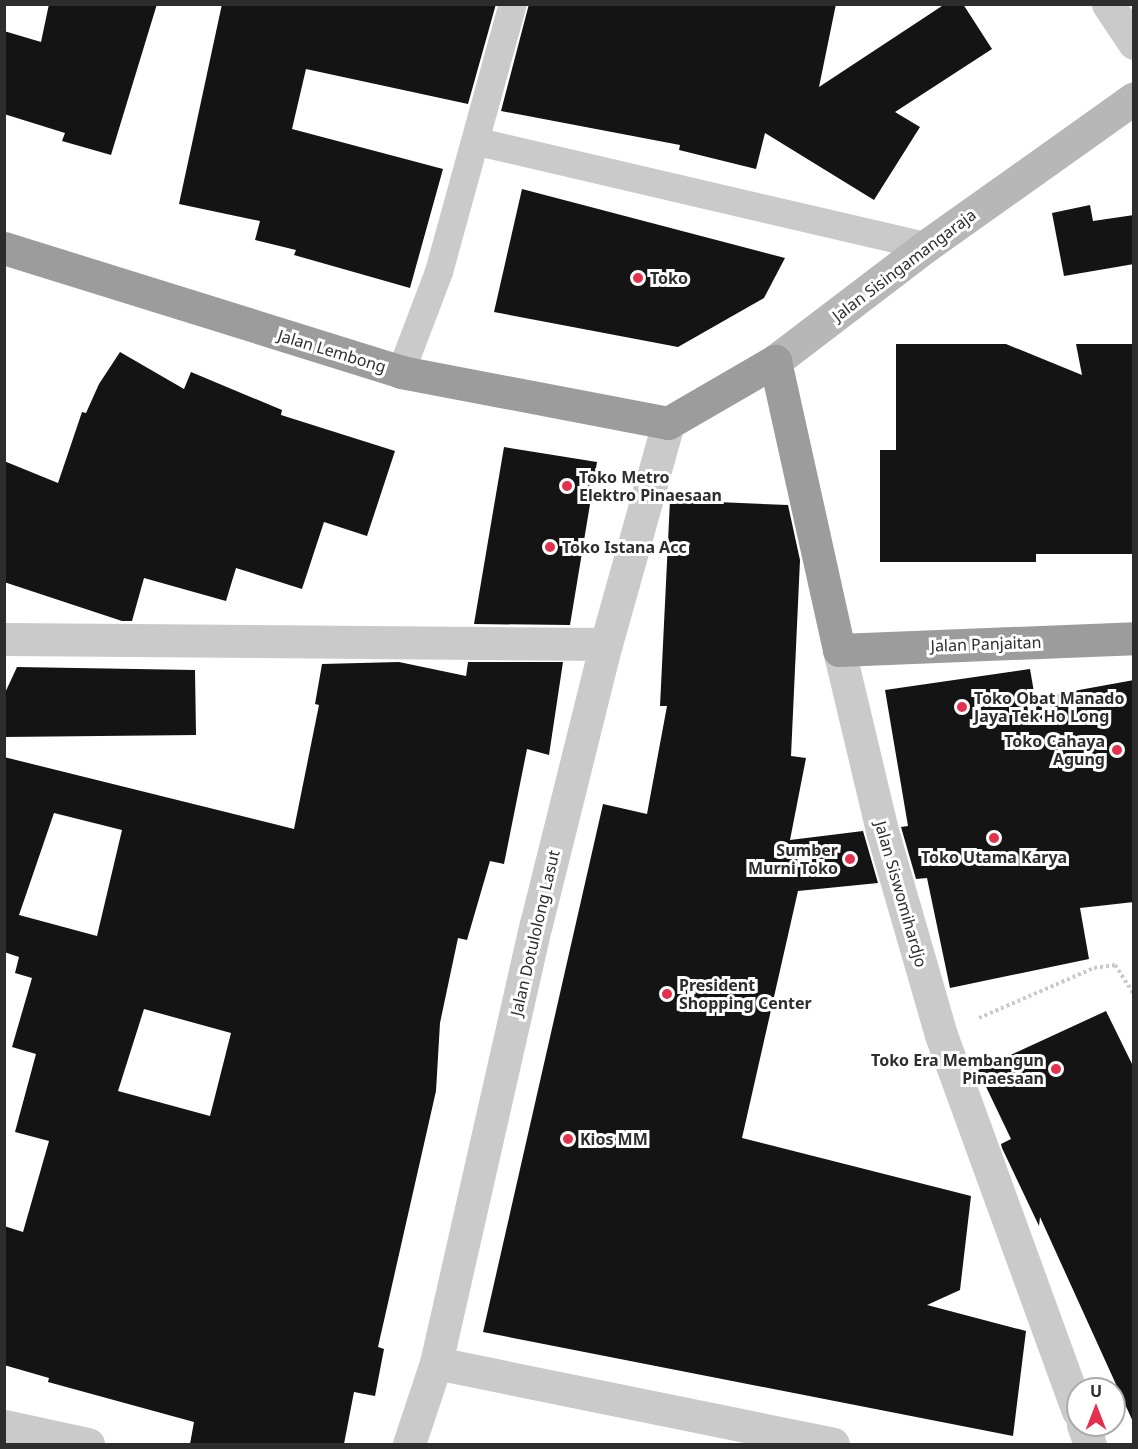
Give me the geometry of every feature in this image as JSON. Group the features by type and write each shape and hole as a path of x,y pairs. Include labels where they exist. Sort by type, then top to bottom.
{"highway":[{"name":"Jalan Lembong","path":"4,248 401,372 668,423"},
{"name":"Jalan Sisingamangaraja","path":"668,423 775,361"},
{"name":"Jalan Siswomihardjo","path":"775,361 839,650"},
{"name":"Jalan Panjaitan","path":"839,650 1134,638"}],"main road":[{"name":"Jalan Sisingamangaraja","path":"775,361 926,246 1134,98"}],"street":[{"path":"1108,4 1134,43"},
{"name":"Jalan Dotulolong Lasut","path":"409,1444 436,1363 536,924 606,644 668,423"},
{"path":"4,639 606,644"},
{"name":"Jalan Siswomihardjo","path":"839,650 883,834 941,1035 1066,1378"},
{"path":"436,1363 833,1444"},
{"path":"20,1435 88,1444"}],"lane":[{"path":"401,372 439,272 478,142 513,4"},
{"path":"478,142 926,246"}],"path":[{"path":"941,1035 1094,968 1115,964 1134,994"}],"building":[{"path":"49,4 157,4 111,155 62,141 65,133 4,114 4,31 41,42"},
{"path":"222,4 496,4 468,104 306,69 292,129 443,169 410,288 294,255 296,250 255,240 260,221 179,204"},
{"path":"529,4 836,4 819,87 945,4 963,4 992,49 895,112 920,127 874,200 765,133 756,169 679,150 680,145 501,111"},
{"name":"Toko","path":"522,189 785,258 764,298 678,347 494,312"},
{"path":"1090,205 1093,221 1134,215 1134,264 1064,276 1052,213"},
{"path":"896,344 1006,344 1082,375 1076,344 1134,344 1134,554 1036,554 1036,562 880,562 880,450 896,450"},
{"path":"120,352 184,389 191,372 282,410 281,415 395,451 367,536 324,522 302,589 236,568 226,601 144,578 132,621 122,621 4,582 4,461 58,483 82,412 86,413 99,384"},
{"path":"504,447 597,462 570,625 474,624"},
{"name":"President Shopping Center","path":"670,500 788,505 800,560 791,756 806,758 790,840 863,831 878,883 798,891 742,1138 971,1196 960,1290 927,1305 1026,1331 1013,1436 483,1332 603,804 647,814 667,706 660,706"},
{"path":"399,662 466,676 468,662 563,662 549,755 527,749 504,864 490,861 467,940 458,938 440,1023 436,1091 378,1347 384,1349 375,1396 354,1392 344,1444 190,1444 194,1422 48,1382 49,1378 4,1365 4,1226 23,1232 49,1141 15,1132 36,1054 12,1047 32,978 15,973 19,957 4,952 4,757 294,829 319,705 315,704 322,664","holes":["54,813 122,830 97,936 19,915","144,1009 231,1033 210,1116 118,1091"]},
{"path":"17,667 195,670 196,735 4,737 4,695"},
{"path":"1030,669 1035,698 1134,680 1134,902 1080,908 1089,959 950,988 927,878 916,879 901,827 908,826 885,690"},
{"path":"1106,1011 1134,1068 1134,1424 1126,1406 1126,1377 1113,1377 1040,1217 1039,1226 1002,1148 1001,1144 1011,1139 978,1070"}],"place":[{"name":"Toko","path":"638,278"},
{"name":"Toko Metro Elektro Pinaesaan","path":"567,486"},
{"name":"Toko Istana Acc","path":"550,547"},
{"name":"Toko Obat Manado Jaya Tek Ho Long","path":"962,707"},
{"name":"Toko Cahaya Agung","path":"1117,750"},
{"name":"Toko Utama Karya","path":"994,838"},
{"name":"Sumber Murni Toko","path":"850,859"},
{"name":"President Shopping Center","path":"667,994"},
{"name":"Toko Era Membangun Pinaesaan","path":"1056,1069"},
{"name":"Kios MM","path":"568,1139"}]}
